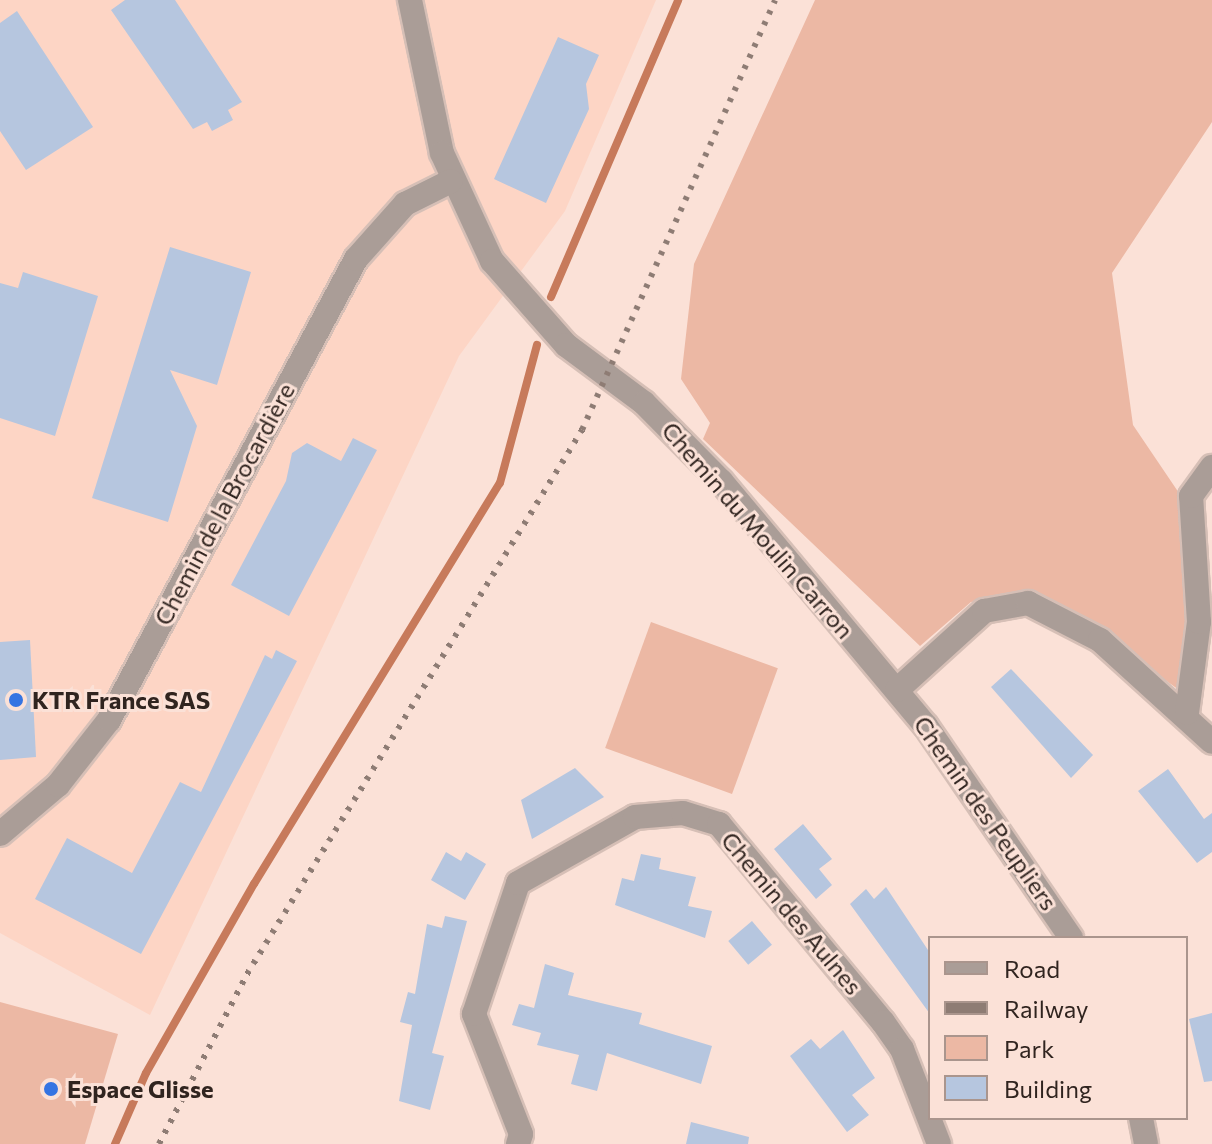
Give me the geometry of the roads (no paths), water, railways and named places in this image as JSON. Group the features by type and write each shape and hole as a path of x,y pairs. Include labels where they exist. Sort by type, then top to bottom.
{"street":[{"name":"Chemin du Moulin Carron","path":"410,0 451,181 472,230 528,308 689,445 897,690"},
{"name":"Chemin de la Brocardière","path":"0,834 58,785 109,720 356,259 389,218 451,181"},
{"path":"1187,713 1199,622 1191,496 1212,467"},
{"path":"897,690 984,611 1028,603 1100,640 1187,713 1212,742"},
{"name":"Chemin des Peupliers","path":"897,690 1019,854 1070,936"},
{"name":"Chemin des Aulnes","path":"518,1144 521,1134 474,1014 518,883 635,817 683,813 719,824 883,1022 902,1049 928,1116"},
{"name":"Chemin des Aulnes","path":"930,1120 939,1144"},
{"path":"1141,1120 1146,1144"}],"waterway":[{"path":"551,297 678,0"},
{"path":"115,1144 146,1073 254,884 500,483 537,345"}],"railway":[{"path":"159,1144 247,974 582,430 775,0"}],"place":[{"name":"KTR France SAS","path":"16,700"},
{"name":"Espace Glisse","path":"51,1089"}]}
